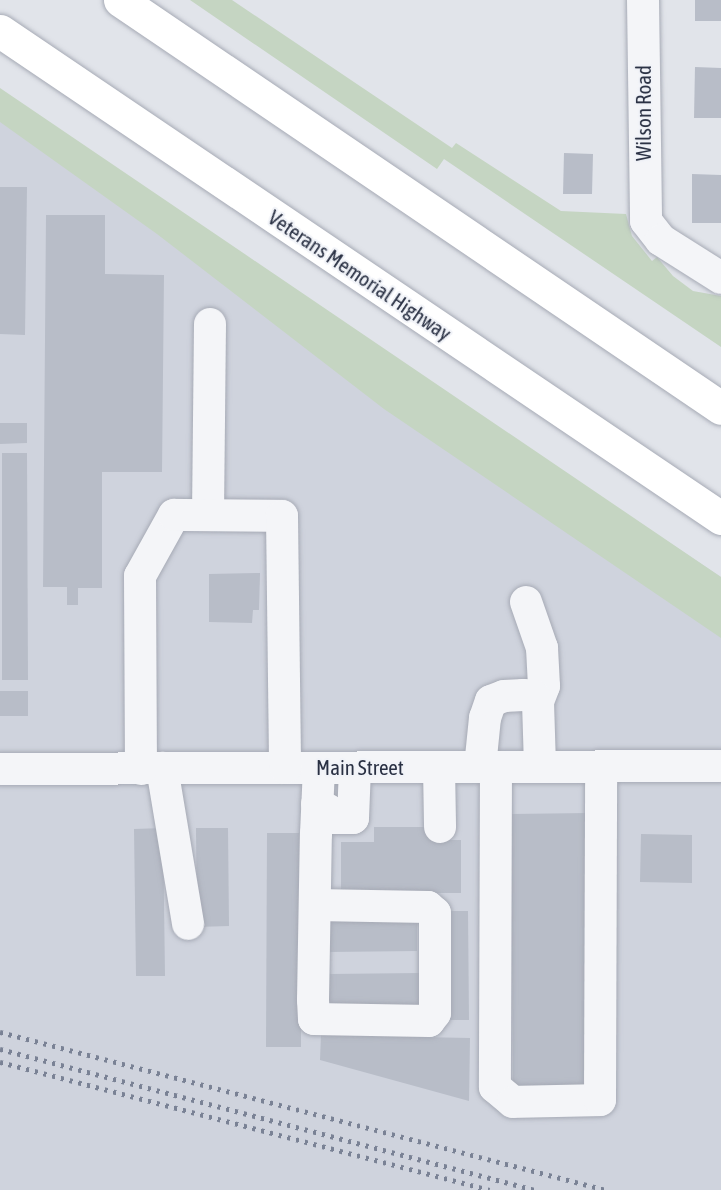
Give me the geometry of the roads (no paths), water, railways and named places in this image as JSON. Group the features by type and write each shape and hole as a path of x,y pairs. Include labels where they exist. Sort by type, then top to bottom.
{"highway":[{"path":"120,0 721,408"},
{"name":"Veterans Memorial Highway","path":"0,31 721,518"}],"street":[{"name":"Wilson Road","path":"643,0 643,207 649,226 661,240 721,278"},
{"path":"208,515 210,324"},
{"path":"188,924 152,769 140,576 174,515 282,516 285,768"},
{"path":"526,602 542,648 544,686 538,702 540,767"},
{"path":"538,702 534,696 523,695 491,701 485,718 495,1088 513,1102 600,1100 601,766"},
{"name":"Main Street","path":"0,769 721,766"},
{"path":"439,767 440,827"},
{"path":"315,905 428,907 435,913 435,1012 429,1021 314,1018 315,905 317,804 319,768"},
{"path":"317,804 328,810 332,818 352,818 355,768"}],"railway":[{"path":"0,1032 606,1190"},
{"path":"0,1049 535,1190"},
{"path":"0,1062 490,1190"}]}
